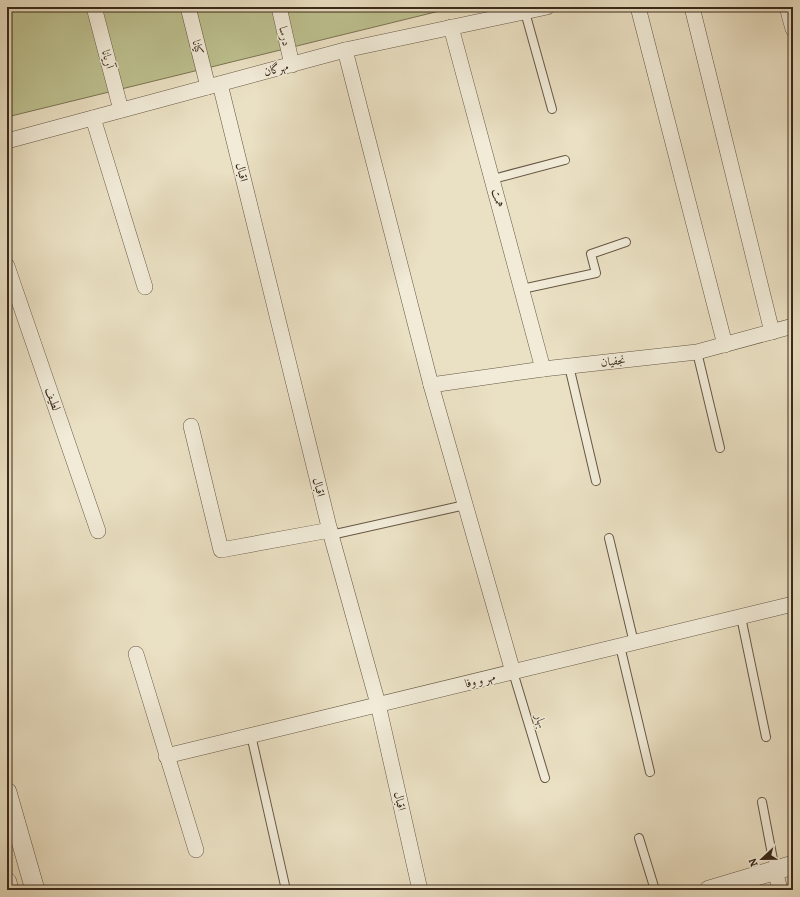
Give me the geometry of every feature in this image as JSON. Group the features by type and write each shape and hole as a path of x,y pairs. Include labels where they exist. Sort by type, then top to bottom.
{"street":[{"name":"آریانا","path":"94,7 121,110"},
{"name":"کیانا","path":"188,7 214,85"},
{"name":"درسا","path":"279,7 292,64"},
{"name":"مهرگان","path":"7,141 345,50 546,7"},
{"path":"638,7 725,344"},
{"path":"692,7 772,332"},
{"path":"787,7 793,29"},
{"name":"همت","path":"451,28 493,179 543,369"},
{"path":"345,50 431,385 513,672"},
{"name":"اقبال","path":"214,85 331,533 378,704 420,890"},
{"path":"93,118 145,287"},
{"name":"لطیف","path":"7,266 98,531"},
{"name":"نجفیان","path":"431,385 543,369 697,352 793,326"},
{"path":"191,426 221,550 331,533"},
{"name":"مهر و وفا","path":"166,756 793,604"},
{"path":"136,654 196,850"},
{"path":"7,792 35,890"},
{"path":"709,890 793,865"},
{"path":"775,870 780,890"},
{"path":"7,882 9,890"}],"lane":[{"path":"525,12 552,109"},
{"path":"493,179 565,160"},
{"path":"522,290 596,273 591,254 626,242"},
{"path":"697,352 720,448"},
{"path":"569,366 596,481"},
{"path":"331,533 466,505"},
{"path":"609,538 650,772"},
{"path":"741,617 766,737"},
{"name":"بهار","path":"513,672 545,778"},
{"path":"251,735 286,890"},
{"path":"762,802 775,870"},
{"path":"639,838 655,890"}],"green space":[{"path":"7,7 456,7 7,117"}]}
